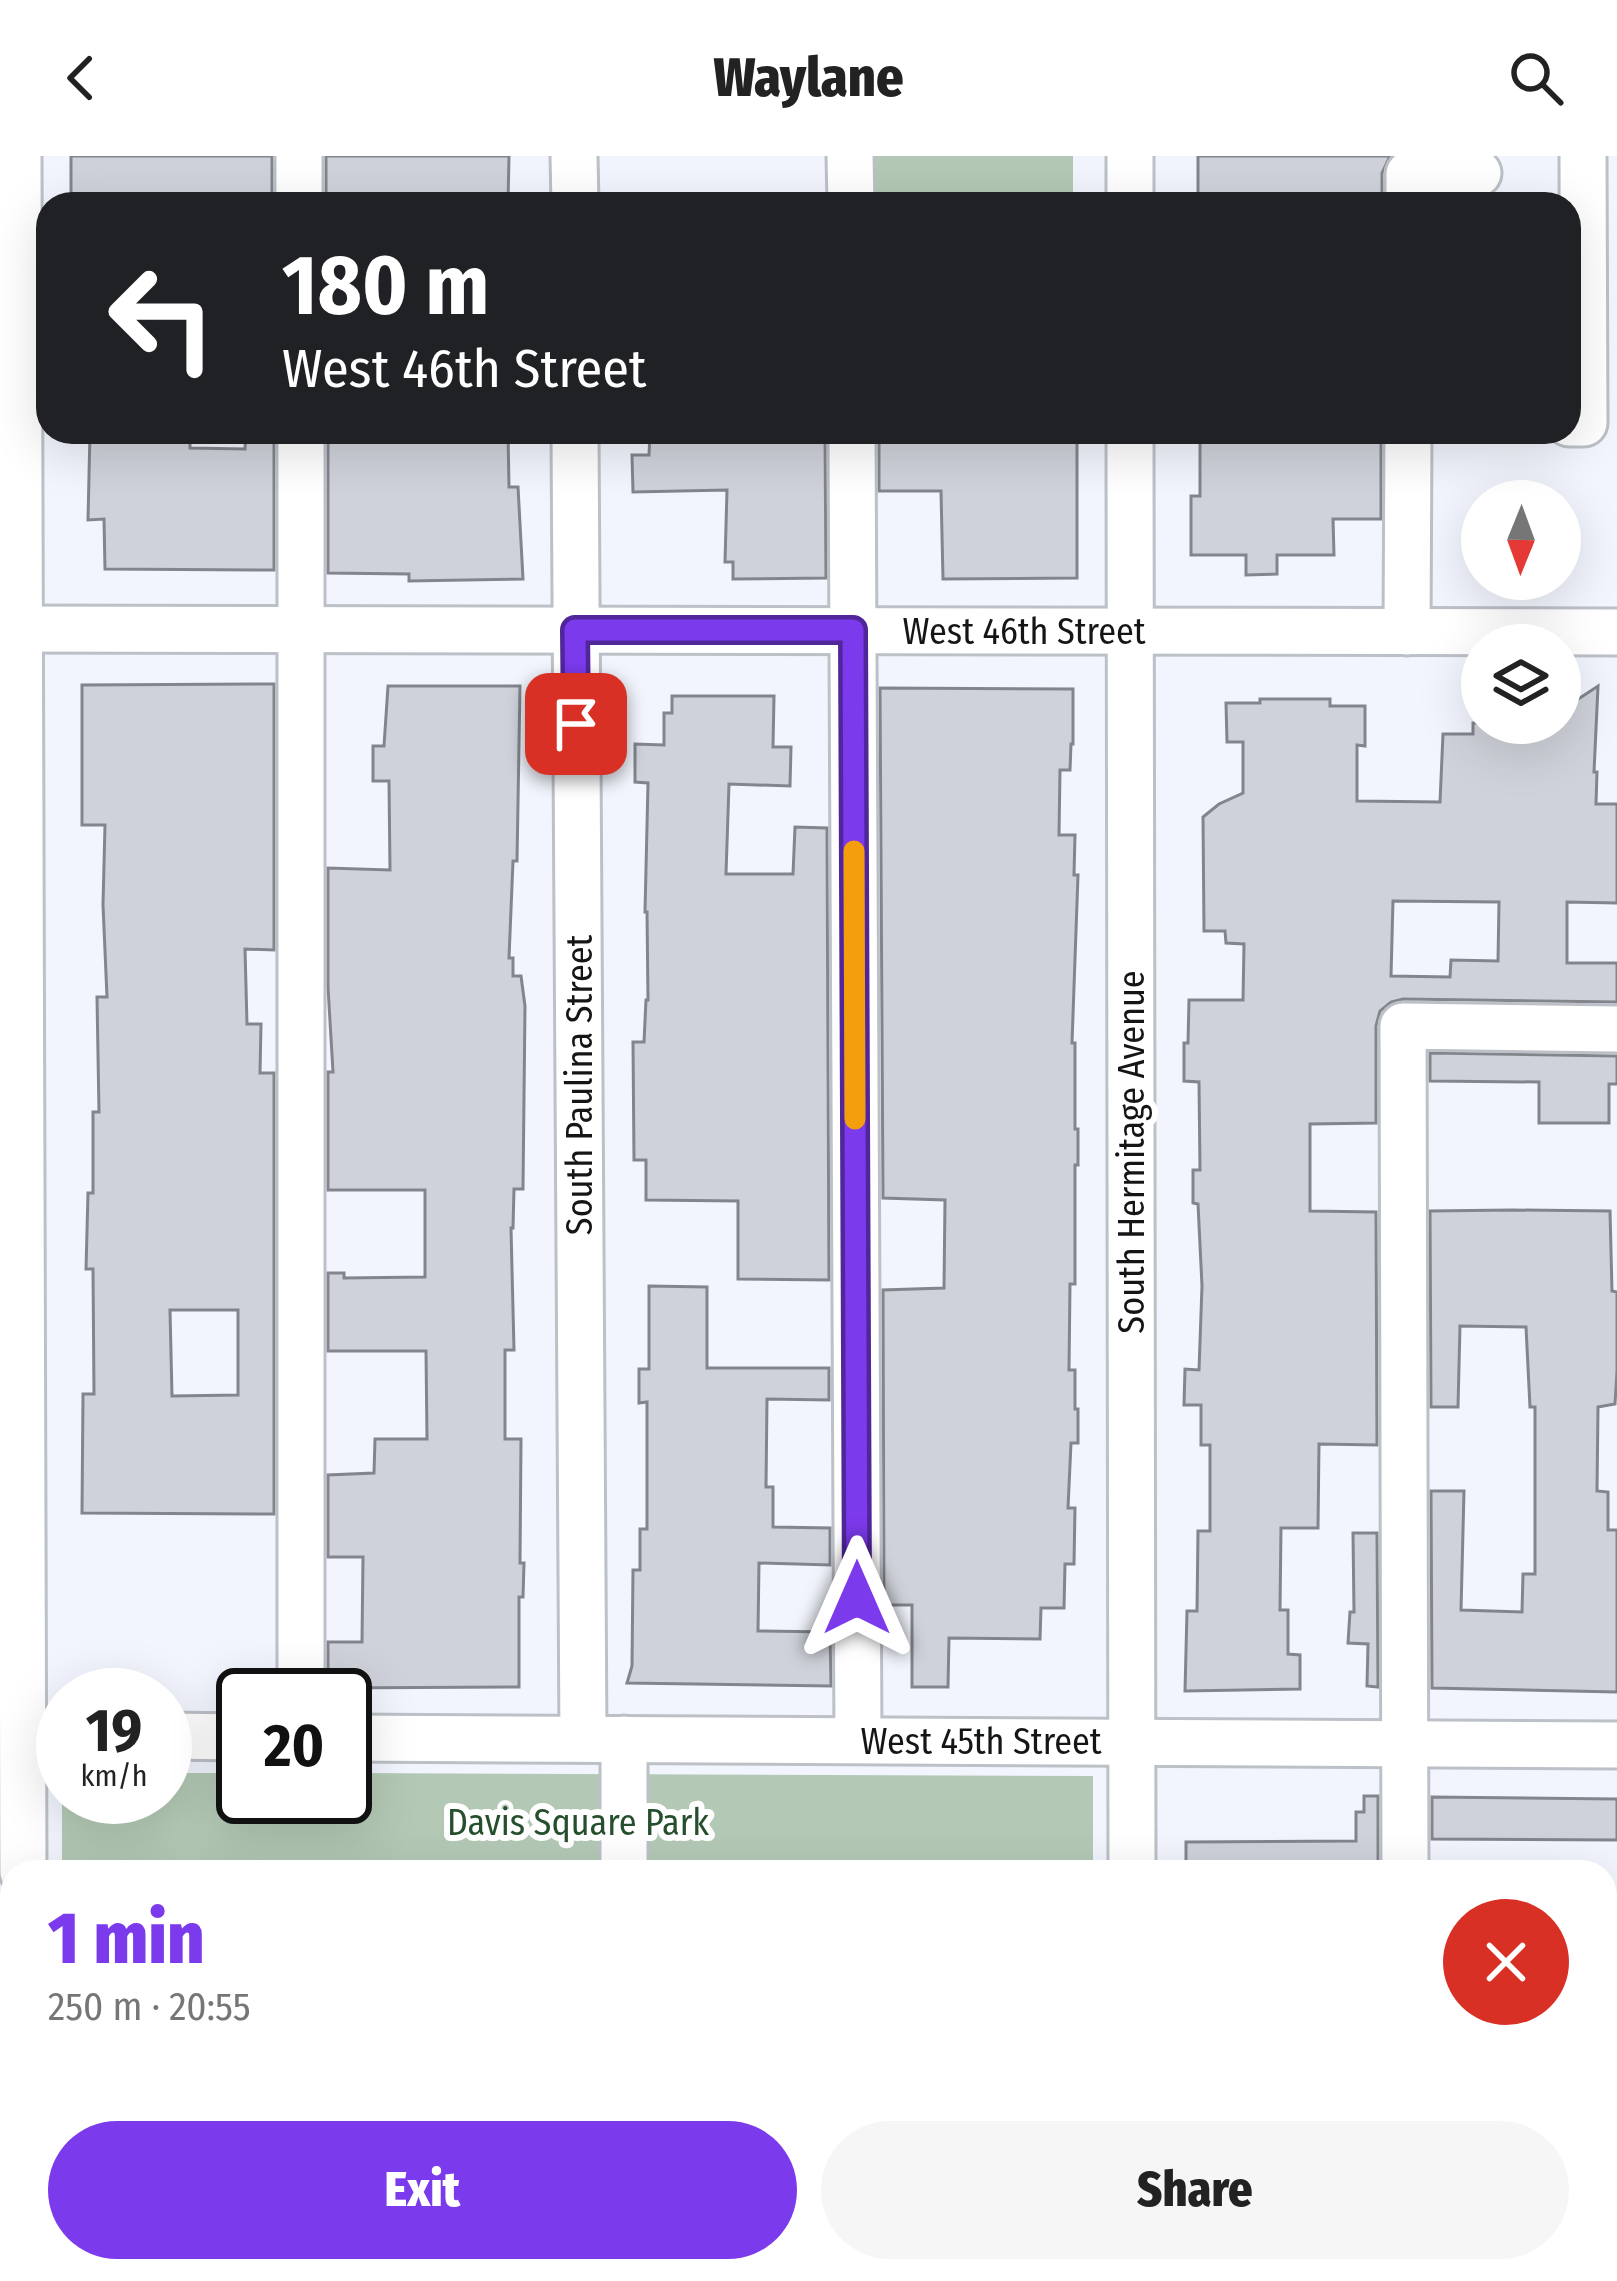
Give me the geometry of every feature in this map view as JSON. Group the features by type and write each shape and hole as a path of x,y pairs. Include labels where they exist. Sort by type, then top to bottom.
{"street":[{"path":"18,156 9,272 10,629 28,1736 23,1860"},
{"path":"299,156 299,192"},
{"path":"574,156 574,192"},
{"path":"850,156 851,192"},
{"path":"1130,156 1130,192"},
{"path":"1581,423 1583,156"},
{"path":"1409,192 1409,174 1481,178"},
{"path":"301,444 301,1668"},
{"name":"South Paulina Street","path":"575,444 575,630 604,1739 622,1860"},
{"path":"852,444 858,1740"},
{"name":"South Hermitage Avenue","path":"1130,444 1132,1860"},
{"path":"1406,632 1408,444"},
{"name":"West 46th Street","path":"10,629 1617,632"},
{"path":"1405,1860 1403,1027 1617,1029"},
{"name":"West 45th Street","path":"372,1738 1617,1744"}],"green space":[{"path":"865,156 1073,156 1073,192 865,192"},
{"name":"Davis Square Park","path":"192,1773 216,1773 216,1824 372,1824 372,1773 1093,1776 1093,1860 62,1860 62,1824 192,1824"}],"building":[{"path":"71,156 272,156 272,192 71,192"},
{"path":"326,156 509,156 508,192 326,192"},
{"path":"1198,156 1390,156 1382,173 1382,192 1198,192"},
{"path":"90,444 245,449 245,444 274,444 274,570 105,569 104,519 88,520"},
{"path":"328,444 508,444 509,487 518,487 523,579 409,581 409,574 328,573"},
{"path":"649,444 825,444 826,578 733,579 733,562 725,562 727,490 633,492 632,455 649,455"},
{"path":"879,444 1077,444 1077,578 943,579 941,491 879,491"},
{"path":"1200,444 1381,444 1381,519 1333,519 1334,555 1277,555 1277,574 1246,575 1246,555 1191,555 1191,496 1200,496"},
{"path":"274,684 274,950 245,949 247,1024 261,1024 260,1073 274,1073 274,1514 82,1513 83,1394 94,1394 93,1269 86,1269 88,1193 93,1193 93,1112 99,1112 97,997 107,997 105,825 82,825 82,685","holes":["170,1310 238,1310 238,1395 172,1396"]},
{"path":"388,686 520,686 517,861 513,861 509,958 513,958 513,976 521,976 525,1006 523,1189 514,1189 511,1228 514,1350 505,1350 505,1439 521,1439 520,1563 524,1563 523,1597 519,1597 519,1687 372,1688 372,1668 328,1668 328,1642 362,1642 363,1557 328,1557 328,1475 374,1473 375,1439 427,1439 426,1351 328,1351 328,1273 344,1273 344,1278 425,1277 425,1190 328,1190 328,1072 333,1072 328,868 390,870 389,781 373,781 373,746 384,746"},
{"path":"1598,686 1596,804 1617,804 1617,903 1567,902 1567,963 1617,963 1617,1002 1403,999 1380,1011 1376,1123 1310,1124 1310,1211 1376,1212 1377,1445 1319,1444 1318,1528 1281,1528 1280,1610 1288,1610 1288,1654 1300,1655 1300,1689 1185,1691 1187,1611 1197,1611 1198,1531 1210,1531 1210,1445 1201,1445 1201,1405 1184,1405 1185,1369 1199,1370 1202,1286 1198,1204 1193,1203 1193,1170 1200,1170 1199,1082 1184,1081 1184,1043 1188,1043 1189,1000 1243,1000 1244,944 1226,943 1225,931 1204,931 1203,817 1243,793 1243,742 1227,742 1226,703 1330,699 1330,706 1365,706 1365,746 1357,745 1357,801 1440,802 1443,734 1461,734 1461,744 1581,744 1581,697","holes":["1393,901 1499,902 1498,961 1451,960 1450,977 1391,976"]},
{"path":"880,688 1073,689 1073,744 1070,770 1060,770 1059,835 1075,835 1074,875 1078,875 1072,1043 1078,1165 1069,1370 1075,1370 1078,1443 1071,1443 1068,1508 1075,1508 1074,1564 1065,1564 1064,1608 1041,1608 1040,1639 949,1638 948,1687 912,1687 912,1605 884,1605 883,1290 944,1288 945,1200 883,1198"},
{"path":"672,696 774,696 773,747 791,747 790,786 729,784 726,874 793,874 795,827 827,828 829,1280 738,1279 738,1201 646,1200 646,1160 634,1160 633,1042 644,1042 648,1000 648,783 635,782 635,744 664,745 664,713 672,713"},
{"path":"1430,1053 1617,1056 1617,1084 1609,1084 1609,1123 1539,1123 1539,1082 1430,1081"},
{"path":"1430,1211 1610,1211 1617,1371 1615,1404 1598,1407 1597,1491 1608,1492 1608,1530 1617,1530 1617,1692 1432,1688 1431,1491 1464,1491 1461,1610 1522,1612 1523,1574 1535,1574 1535,1407 1530,1407 1526,1327 1460,1326 1458,1407 1431,1407"},
{"path":"649,1286 707,1287 707,1368 829,1368 829,1400 767,1399 766,1487 773,1487 773,1527 830,1528 830,1565 759,1563 758,1631 830,1632 831,1686 627,1683 632,1666 633,1570 640,1570 640,1529 647,1529 647,1402 639,1403 639,1369 649,1369"},
{"path":"1353,1533 1377,1533 1378,1687 1367,1686 1368,1644 1348,1643 1350,1612 1354,1612"},
{"path":"1364,1796 1378,1796 1378,1860 1186,1860 1186,1842 1356,1841 1356,1812 1364,1812"},
{"path":"1432,1797 1617,1799 1617,1840 1432,1839"}],"slow traffic":[{"path":"854,851 855,1119"}],"route":[{"path":"576,724 575,630 853,630 857,1598"}]}
